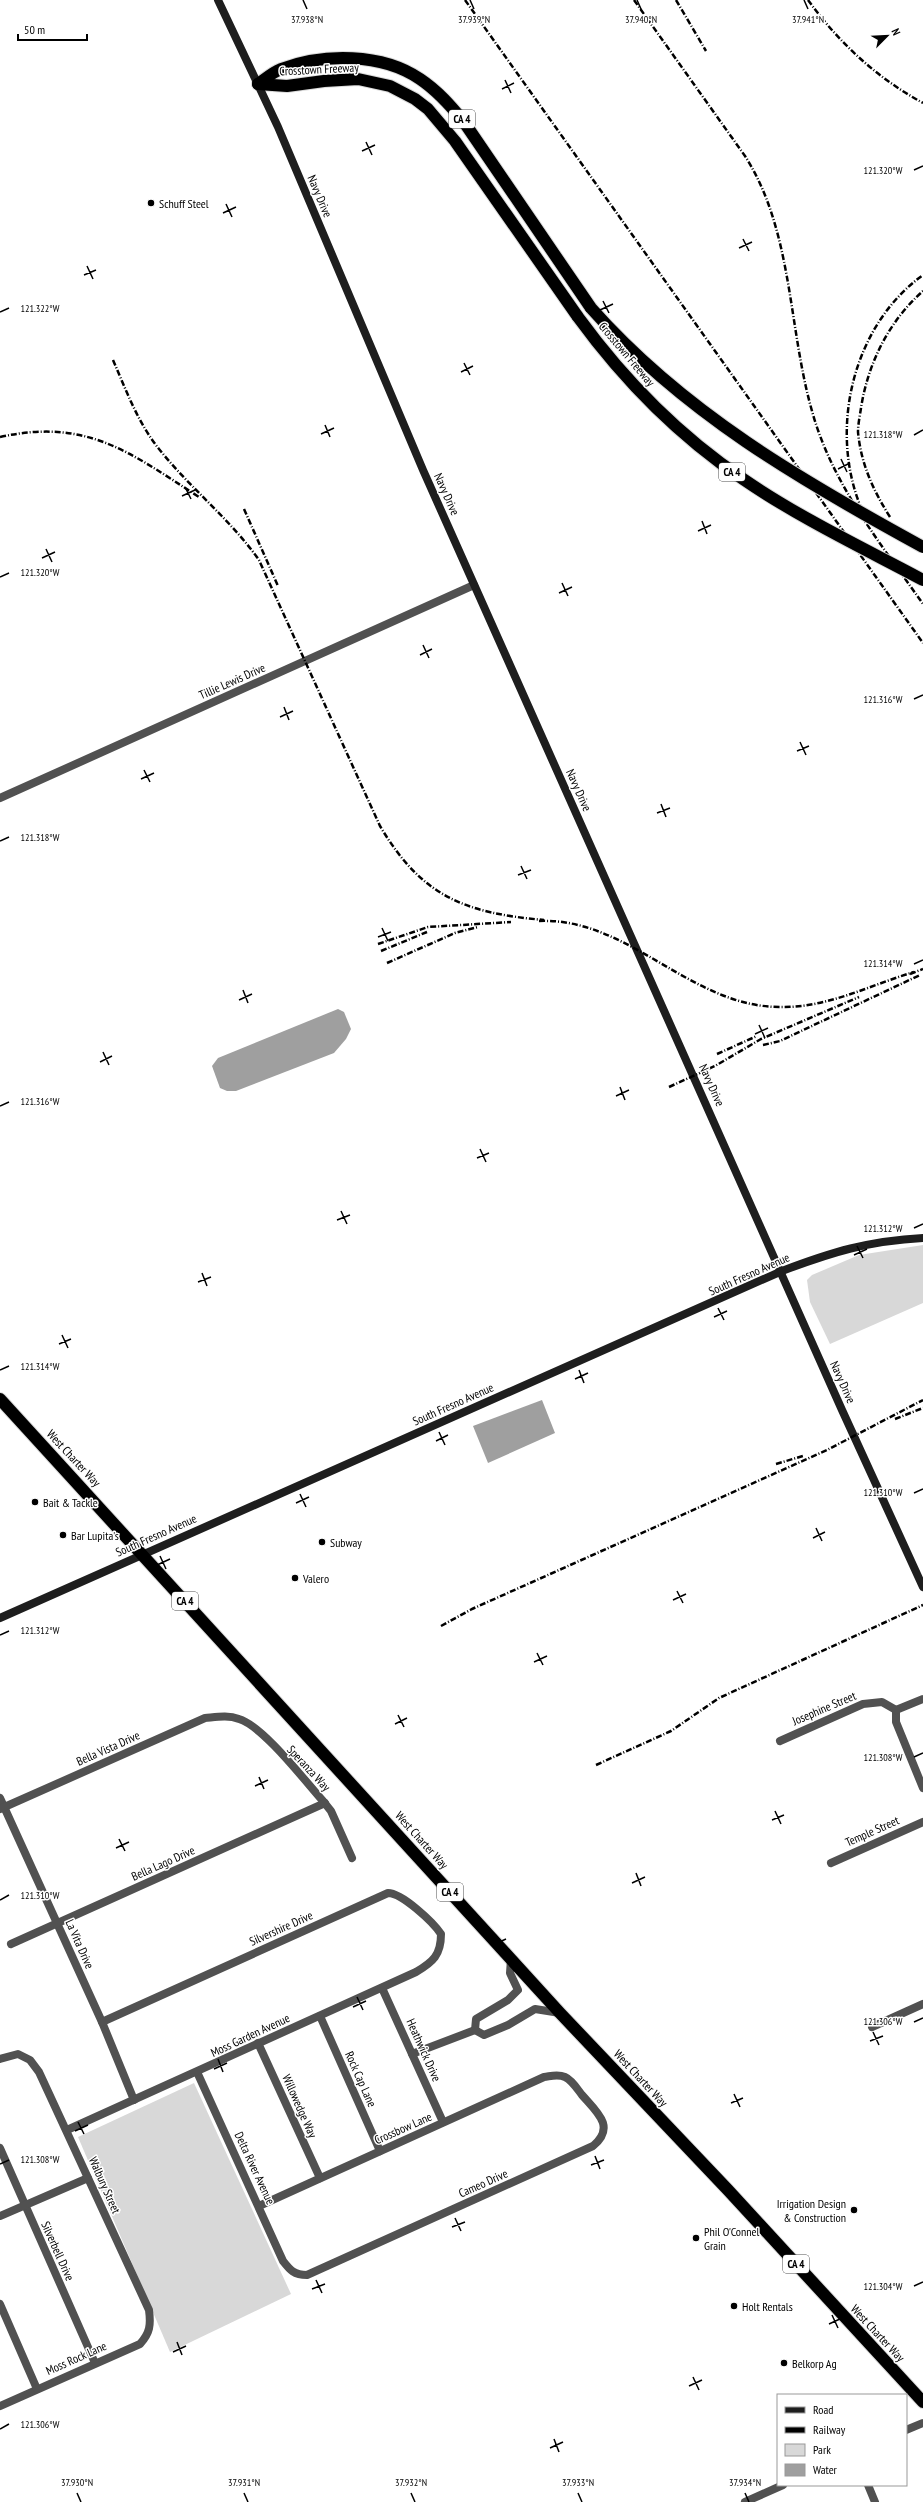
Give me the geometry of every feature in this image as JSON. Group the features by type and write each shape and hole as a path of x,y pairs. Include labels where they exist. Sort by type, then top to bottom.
{"highway":[{"name":"Crosstown Freeway","path":"258,84 280,69 315,61 352,58 377,61 400,69 419,78 450,104 464,122 591,308 631,350 697,408 782,465 923,547"},
{"name":"Crosstown Freeway","path":"258,84 287,86 324,81 358,79 390,86 415,99 437,118 455,141 578,317 614,363 674,426 720,463 768,496 923,580"},
{"name":"West Charter Way","path":"0,1399 143,1554 560,2013 728,2190 923,2402"}],"street":[{"name":"Navy Drive","path":"218,0 258,84 423,470 474,585 782,1271 842,1410 923,1587"},
{"name":"Tillie Lewis Drive","path":"0,798 474,585"},
{"name":"South Fresno Avenue","path":"0,1618 686,1315 782,1271 846,1248 884,1241 923,1238"},
{"path":"923,1699 896,1710 896,1722 923,1788"},
{"name":"Josephine Street","path":"780,1741 863,1704 882,1702 896,1710"},
{"name":"Speranza Way","path":"227,1716 241,1719 256,1728 325,1803 352,1858"},
{"name":"Bella Vista Drive","path":"2,1808 205,1718 227,1716"},
{"name":"La Vita Drive","path":"0,1798 2,1808 102,2022 134,2100"},
{"name":"Bella Lago Drive","path":"11,1944 325,1803"},
{"name":"Temple Street","path":"831,1863 923,1822"},
{"name":"Silvershire Drive","path":"102,2022 388,1893 395,1893 403,1898 437,1928 441,1934 438,1955"},
{"name":"Moss Garden Avenue","path":"67,2130 382,1988 430,1964 438,1955"},
{"path":"475,2030 476,2019 508,2000 518,1990 510,1973 511,1959"},
{"name":"Heathwick Drive","path":"382,1988 443,2122"},
{"path":"872,2027 923,2004"},
{"path":"412,2054 475,2030 484,2035 508,2025 534,2009 560,2013"},
{"name":"Rock Cap Lane","path":"320,2016 380,2151"},
{"name":"Willowedge Way","path":"258,2043 320,2178"},
{"name":"Walbury Street","path":"0,2059 18,2054 30,2060 40,2072 148,2310 151,2323"},
{"name":"Delta River Avenue","path":"198,2072 283,2261 293,2273"},
{"name":"Crossbow Lane","path":"259,2206 544,2077 558,2074"},
{"name":"Cameo Drive","path":"293,2273 307,2275 593,2146 601,2140 604,2132 604,2124 600,2116 567,2078 558,2074"},
{"name":"Silverbell Drive","path":"0,2148 95,2362"},
{"path":"0,2216 88,2178"},
{"path":"0,2304 37,2389"},
{"name":"Moss Rock Lane","path":"0,2406 95,2362 140,2344 148,2336 151,2323"},
{"path":"907,2430 923,2423"},
{"path":"745,2502 782,2486"},
{"path":"868,2486 875,2502"}],"green space":[{"path":"923,1245 923,1303 830,1344 810,1302 807,1280 812,1275 859,1255"},
{"path":"194,2083 291,2294 170,2352 78,2137"}],"water":[{"path":"338,1009 344,1012 351,1029 346,1039 334,1053 236,1091 227,1091 220,1088 212,1066 218,1058"},
{"path":"542,1400 555,1433 488,1463 473,1426"}],"railway":[{"path":"465,0 923,643"},
{"path":"634,0 745,156 761,185 781,247 788,280 804,379 821,438 832,464 859,512 923,604"},
{"path":"676,0 706,51"},
{"path":"808,0 833,31 860,58 890,82 923,103"},
{"path":"862,510 852,479 847,447 848,414 853,382 864,351 879,322 899,296 923,275"},
{"path":"890,517 873,487 865,466 858,432 859,420 864,391 882,344 890,329 900,316 923,291"},
{"path":"113,360 133,406 159,449 236,531 259,560 380,826 396,850 412,870 430,885 448,897 468,906 491,912 516,917 544,920"},
{"path":"0,437 31,432 58,432 83,436 106,443 128,453 199,497"},
{"path":"244,509 278,586"},
{"path":"539,921 572,924 602,933 631,946 688,979 717,993 747,1003 780,1007 815,1004 848,995 914,972"},
{"path":"378,944 428,927 511,922"},
{"path":"387,963 455,933 478,927"},
{"path":"381,951 427,932"},
{"path":"910,974 923,969"},
{"path":"763,1045 780,1041 920,975"},
{"path":"669,1087 715,1066 761,1039 859,997"},
{"path":"717,1054 757,1036"},
{"path":"441,1626 472,1609 827,1450 923,1400"},
{"path":"895,1419 923,1408"},
{"path":"776,1464 803,1456"},
{"path":"596,1765 671,1731 719,1698 923,1605"}],"place":[{"name":"Schuff Steel","path":"151,203"},
{"name":"Bait & Tackle","path":"35,1502"},
{"name":"Bar Lupita's","path":"63,1535"},
{"name":"Subway","path":"322,1542"},
{"name":"Valero","path":"295,1578"},
{"name":"Irrigation Design & Construction","path":"854,2210"},
{"name":"Phil O'Connel Grain","path":"696,2238"},
{"name":"Holt Rentals","path":"734,2306"},
{"name":"Belkorp Ag","path":"784,2363"}]}
